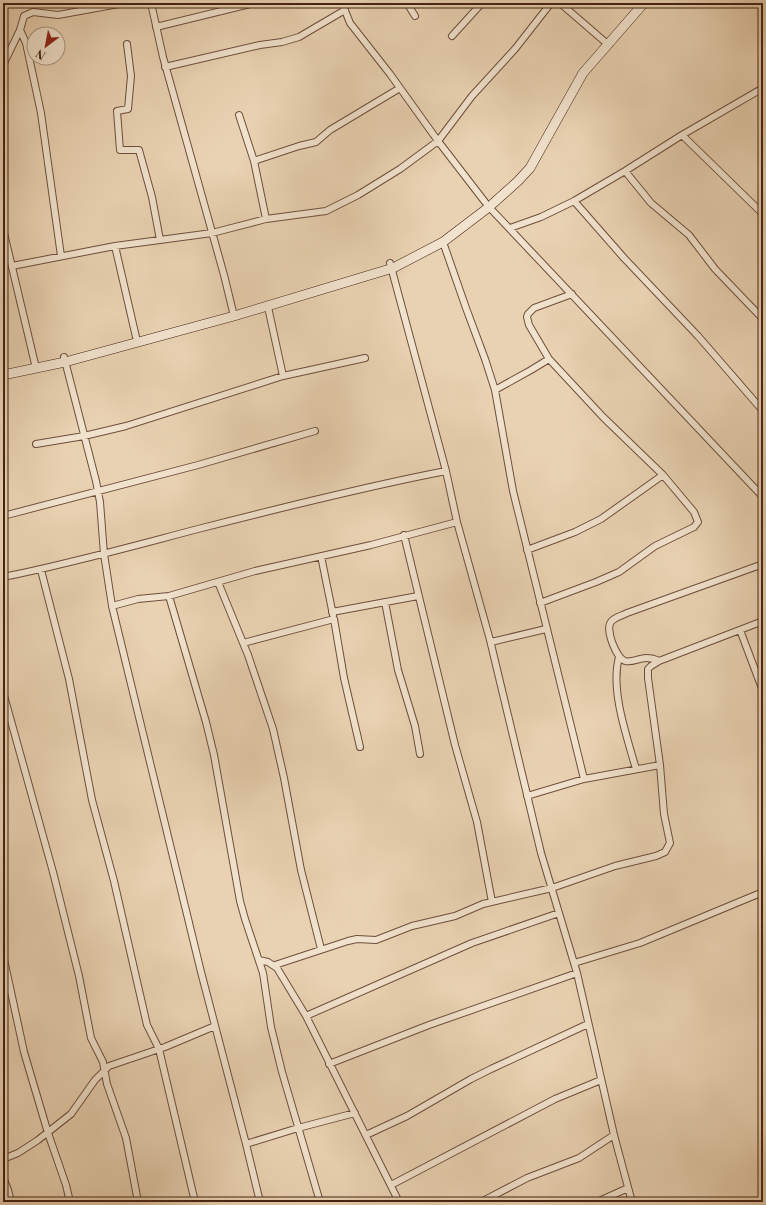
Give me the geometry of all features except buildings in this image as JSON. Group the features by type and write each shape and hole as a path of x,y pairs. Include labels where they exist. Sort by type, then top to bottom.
{"main road":[{"path":"3,375 268,307 392,266 443,242 487,204 515,177 525,165 575,78 604,41 638,3"},
{"path":"64,359 136,337 233,312 392,266 440,238 518,181 530,168 583,73 644,3"},
{"path":"3,370 34,367"}],"street":[{"path":"3,64 20,30 24,16 33,12 58,14 92,6 124,3"},
{"path":"151,3 165,67 224,275 233,312"},
{"path":"156,27 254,3"},
{"path":"342,3 350,23 487,204 763,497"},
{"path":"406,3 415,16"},
{"path":"452,36 482,3"},
{"path":"12,266 114,246 212,233 266,219 326,211 364,192 400,170 438,141 472,96 515,49 551,3"},
{"path":"560,3 604,41"},
{"path":"165,67 299,37 345,10"},
{"path":"20,30 26,43 41,113 61,256"},
{"path":"127,44 131,76 128,109 117,111 120,150 139,150 152,197 160,240"},
{"path":"254,161 298,146 316,142 330,130 400,88"},
{"path":"510,228 540,217 574,201 682,135 763,88"},
{"path":"238,115 254,161 266,219"},
{"path":"682,135 763,214"},
{"path":"625,171 651,203 689,235 715,270 763,319"},
{"path":"574,201 624,258 698,336 763,411"},
{"path":"3,229 34,367"},
{"path":"443,242 495,390 513,491 584,779"},
{"path":"114,246 136,337"},
{"path":"392,266 446,471 457,522 491,642 527,796 577,973 614,1135 632,1202"},
{"path":"540,603 615,574 655,546 696,526 698,520 694,512 663,475 603,417 549,359 529,325 527,317 528,314 539,306 572,294"},
{"path":"268,307 283,376"},
{"path":"36,444 84,436 126,426 283,376 365,358"},
{"path":"64,359 97,490 104,554 112,606 215,1026 260,1202"},
{"path":"495,390 549,359"},
{"path":"3,516 97,490 198,465 315,431"},
{"path":"3,577 41,570 374,485 446,471"},
{"path":"527,550 575,532 601,519 663,475"},
{"path":"112,606 138,598 168,596 255,571 371,545 457,522"},
{"path":"404,535 455,745 477,822 492,902"},
{"path":"321,556 344,678 360,747"},
{"path":"636,769 620,709 617,674 619,657 609,633 609,626 613,620 763,564"},
{"path":"41,570 69,679 92,800 114,881 147,1025 159,1049 195,1202"},
{"path":"218,582 243,643 273,728 301,870 321,949"},
{"path":"168,596 206,722 219,782 240,901 249,934 263,973 276,1048 320,1202"},
{"path":"332,612 418,596"},
{"path":"385,602 398,670 415,726 420,754"},
{"path":"243,643 334,619"},
{"path":"275,965 352,940 376,940 412,926 455,916 475,907 492,902 552,888 615,866 656,856 667,850 670,840 664,814 660,765 648,670 659,661 763,621"},
{"path":"491,642 546,629"},
{"path":"740,630 763,691"},
{"path":"619,657 627,661 645,658 659,661"},
{"path":"3,692 48,852 79,976 91,1038 103,1062 106,1084 126,1138 138,1202"},
{"path":"527,796 584,779 660,765"},
{"path":"574,963 661,935 763,892"},
{"path":"306,1016 472,943 559,913"},
{"path":"3,955 24,1052 70,1202"},
{"path":"259,960 275,965 280,971 306,1016 399,1202"},
{"path":"329,1064 429,1025 577,973"},
{"path":"366,1135 407,1116 484,1072 588,1024"},
{"path":"3,1159 18,1153 71,1114 96,1080 105,1070 116,1063 159,1049 215,1026"},
{"path":"391,1185 562,1096 601,1080"},
{"path":"246,1144 355,1113"},
{"path":"481,1202 532,1176 579,1158 614,1135"},
{"path":"3,1178 11,1202"},
{"path":"597,1202 628,1188"}]}
